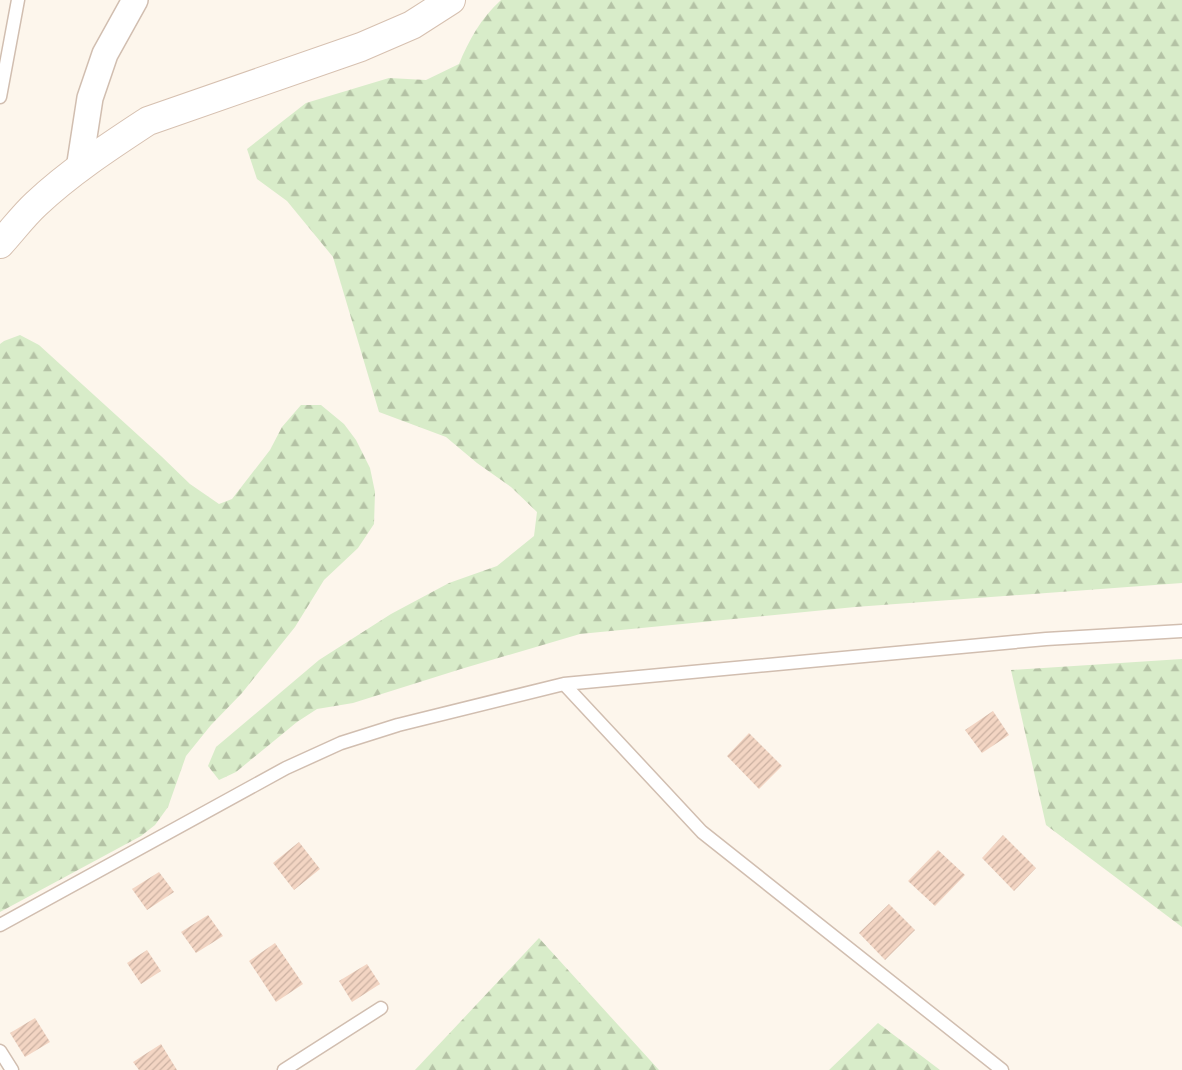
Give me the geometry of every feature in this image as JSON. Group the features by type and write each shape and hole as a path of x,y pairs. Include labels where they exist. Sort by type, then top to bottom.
{"main road":[{"path":"0,244 34,206 79,169 148,121 361,47 412,25 451,0"}],"street":[{"path":"79,169 90,98 105,54 135,0"}],"lane":[{"path":"0,97 18,0"},
{"path":"0,926 286,768 341,743 398,725 564,684 1046,639 1182,631"},
{"path":"564,684 702,832 1002,1070"},
{"path":"284,1070 380,1008"},
{"path":"0,1051 12,1070"}],"green space":[{"path":"501,0 1182,0 1182,583 855,607 580,634 353,703 317,709 297,722 236,772 219,780 208,766 216,747 319,660 391,614 449,583 497,566 534,536 537,512 511,487 477,463 446,437 379,412 333,257 287,201 257,179 247,149 306,103 389,78 426,80 459,64 476,30 487,14"},
{"path":"20,335 39,345 190,484 219,504 232,499 270,450 282,427 301,405 321,405 344,424 356,440 370,468 375,492 374,524 358,548 324,580 295,627 242,693 211,725 186,756 168,807 155,825 141,836 0,912 0,344"},
{"path":"1182,659 1182,927 1046,825 1011,670"},
{"path":"539,938 659,1070 415,1070"},
{"path":"878,1023 940,1070 829,1070"}],"building":[{"path":"993,711 1009,735 982,753 965,730"},
{"path":"749,733 782,766 759,789 727,756"},
{"path":"1003,835 1036,868 1014,891 982,858"},
{"path":"299,842 320,869 294,890 273,863"},
{"path":"938,850 965,875 935,906 908,881"},
{"path":"159,872 174,892 147,910 132,889"},
{"path":"889,904 915,930 885,960 859,933"},
{"path":"208,915 223,936 196,953 181,932"},
{"path":"275,943 303,984 276,1002 249,961"},
{"path":"147,950 161,971 141,984 127,963"},
{"path":"367,964 380,984 352,1002 339,981"},
{"path":"35,1018 50,1042 25,1057 10,1033"},
{"path":"161,1044 177,1070 139,1070 133,1062"}]}
